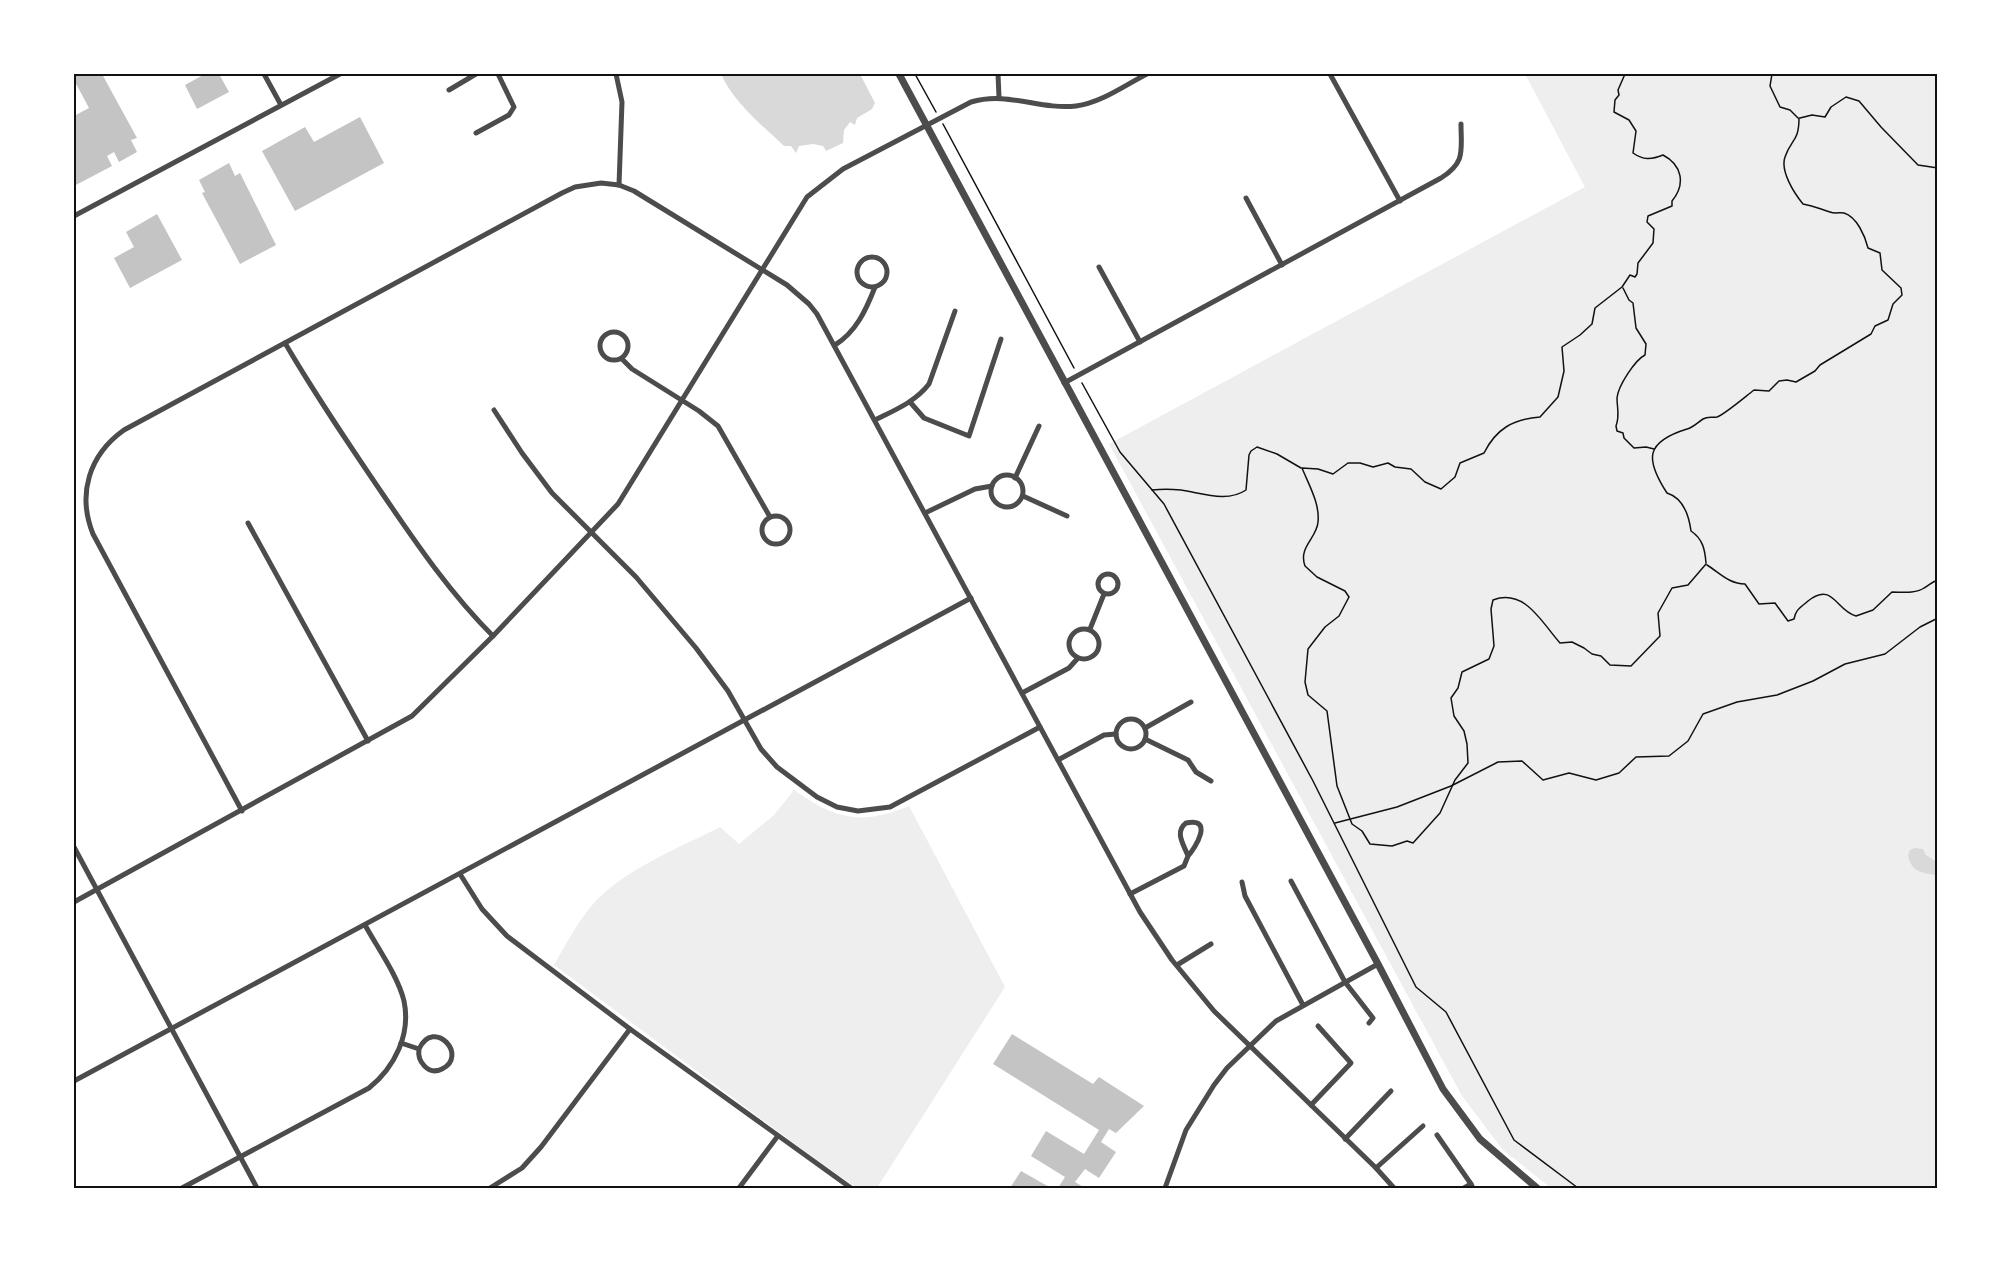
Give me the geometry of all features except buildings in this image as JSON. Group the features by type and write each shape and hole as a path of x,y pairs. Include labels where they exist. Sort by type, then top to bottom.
{"street":[{"path":"264,74 281,105"},
{"path":"74,216 340,74"},
{"path":"449,90 476,74"},
{"path":"476,133 509,114 514,107 498,74"},
{"path":"616,74 622,102 619,185"},
{"path":"899,74 1443,1089 1480,1138 1537,1188"},
{"path":"998,74 999,97"},
{"path":"74,902 412,716 493,636 618,504 807,197 843,169 971,102 999,97 1051,105 1076,106 1100,99 1147,74"},
{"path":"1330,74 1400,201"},
{"path":"1064,383 1441,178 1461,159 1461,124"},
{"path":"242,811 97,543 86,511 86,488 92,466 100,452 114,438 575,187 601,183 619,185 634,191 787,285 817,314 1140,912 1177,965 1214,1011 1394,1188"},
{"path":"1246,198 1282,265"},
{"path":"835,345 850,333 867,308 875,287 885,281 888,270 882,260 870,257 860,262 857,274 863,284 875,287"},
{"path":"1100,267 1140,342"},
{"path":"875,420 910,402 929,384 955,311"},
{"path":"617,332 626,339 628,350 622,359 611,361 602,354 600,343 606,334 617,332"},
{"path":"910,402 924,418 969,436 1001,339"},
{"path":"285,343 322,405 435,570 463,605 493,636"},
{"path":"622,359 632,369 718,426 770,517"},
{"path":"494,410 543,481 576,518 636,577 696,648 728,691 761,749 787,775 827,803 858,811 896,804 1040,727"},
{"path":"1015,478 1039,426"},
{"path":"926,513 975,489 992,486 1000,477 1015,478 1022,485 1023,496 1014,506 1002,506 993,498 992,486"},
{"path":"1023,496 1067,516"},
{"path":"781,516 789,523 790,534 783,543 772,543 764,536 763,525 770,517 781,516"},
{"path":"248,524 368,741"},
{"path":"1090,630 1104,594"},
{"path":"74,1081 971,598"},
{"path":"1078,629 1090,630 1098,638 1098,650 1089,658 1078,658 1069,649 1070,638 1078,629"},
{"path":"1022,693 1069,668 1078,658"},
{"path":"1144,728 1191,702"},
{"path":"1125,720 1136,720 1144,728 1145,739 1137,747 1126,748 1116,734 1120,723 1125,720"},
{"path":"1058,760 1104,735 1116,734"},
{"path":"1145,739 1188,760 1196,772 1211,781"},
{"path":"1130,894 1184,866 1202,836 1202,830 1193,822 1186,823 1180,829 1188,856"},
{"path":"74,847 257,1188"},
{"path":"460,874 476,902 498,928 630,1029 777,1137 851,1188"},
{"path":"1291,881 1345,982 1373,1018 1369,1023"},
{"path":"1242,882 1245,896 1304,1005"},
{"path":"182,1188 369,1088 382,1077 399,1052 406,1018 403,999 365,925"},
{"path":"1177,965 1211,944"},
{"path":"1165,1188 1183,1136 1200,1106 1221,1077 1250,1046 1276,1021 1378,964"},
{"path":"1311,1106 1352,1063 1318,1026"},
{"path":"490,1188 522,1168 541,1147 630,1029"},
{"path":"441,1038 446,1041 451,1050 450,1061 442,1069 431,1070 422,1064 418,1054 419,1049 425,1040 441,1038"},
{"path":"401,1043 419,1049"},
{"path":"1345,1138 1391,1091"},
{"path":"1376,1168 1423,1126"},
{"path":"1437,1135 1472,1186 1464,1188"},
{"path":"739,1188 777,1137"}],"path":[{"path":"915,74 1120,452 1164,504 1334,823 1416,987 1446,1012 1515,1140 1578,1188"},
{"path":"1152,490 1179,490 1220,496 1240,494 1246,490 1249,455 1257,447 1277,454 1302,468 1318,469 1333,474 1348,463 1360,463 1373,467 1388,463 1395,467 1411,469 1425,482 1441,489 1455,477 1460,463 1484,453 1492,437 1524,418 1540,417 1558,398 1564,371 1562,347 1592,324 1595,308 1622,287 1630,275 1635,277 1638,263 1653,243 1654,229 1647,222 1648,216 1672,206 1672,201 1681,186 1672,160 1663,155 1653,160 1641,158 1633,153 1636,131 1629,120 1614,112 1615,100 1619,95 1625,74"},
{"path":"1302,468 1314,496 1319,524 1306,547 1303,560 1305,566 1317,577 1345,591 1349,597 1339,616 1325,627 1308,650 1305,682 1308,695 1327,711 1337,786 1352,824 1362,831 1370,844 1392,846 1407,841 1413,843 1440,813 1452,785 1468,763 1464,731 1454,716 1451,698 1458,688 1462,672 1489,659 1494,646 1491,609 1493,600 1502,597 1515,598 1530,606 1560,643 1572,642 1592,654 1601,656 1610,665 1631,666 1660,636 1658,613 1672,588 1688,585 1706,564 1706,550 1696,534 1691,531 1685,508 1676,496 1667,493 1655,471 1652,462 1654,449 1668,436 1690,428 1704,418 1719,416 1754,390 1769,391 1779,381 1796,382 1815,371 1820,365 1871,334 1878,323 1888,320 1893,304 1902,295 1901,288 1882,270 1880,253 1868,248 1865,237 1851,216 1843,212 1832,213 1818,206 1803,204 1793,192 1787,177 1784,159 1799,132 1799,118 1777,103 1775,93 1770,87 1772,74"},
{"path":"1799,118 1812,115 1825,117 1832,107 1846,97 1859,101 1918,165 1938,168"},
{"path":"1622,287 1633,303 1636,328 1646,344 1645,355 1639,358 1627,374 1617,397 1616,426 1617,431 1623,433 1624,438 1634,448 1654,449"},
{"path":"1706,564 1728,581 1745,584 1759,604 1775,603 1788,621 1794,619 1797,608 1816,595 1826,594 1839,601 1844,609 1856,616 1873,610 1892,592 1916,592 1938,580"},
{"path":"1334,823 1349,817 1397,807 1452,785 1498,762 1522,761 1543,780 1569,773 1596,780 1619,773 1636,757 1669,756 1688,741 1703,714 1737,702 1777,695 1813,681 1845,664 1885,654 1920,627 1938,618"}],"shaded area":[{"path":"721,74 860,74 875,103 872,109 857,118 855,125 850,122 844,130 843,143 826,151 823,146 813,144 799,146 796,153 791,146 784,146 749,113 726,85"},
{"path":"1525,74 1937,74 1937,1188 1551,1188 1502,1149 1462,1096 1109,444 1585,187"},
{"path":"794,790 823,808 849,816 877,816 909,806 1005,987 877,1188 857,1188 554,965 588,910 621,880 653,860 720,827 739,844 774,815"},
{"path":"1923,849 1926,855 1937,862 1937,875 1922,872 1912,865 1908,855 1910,850"}]}
